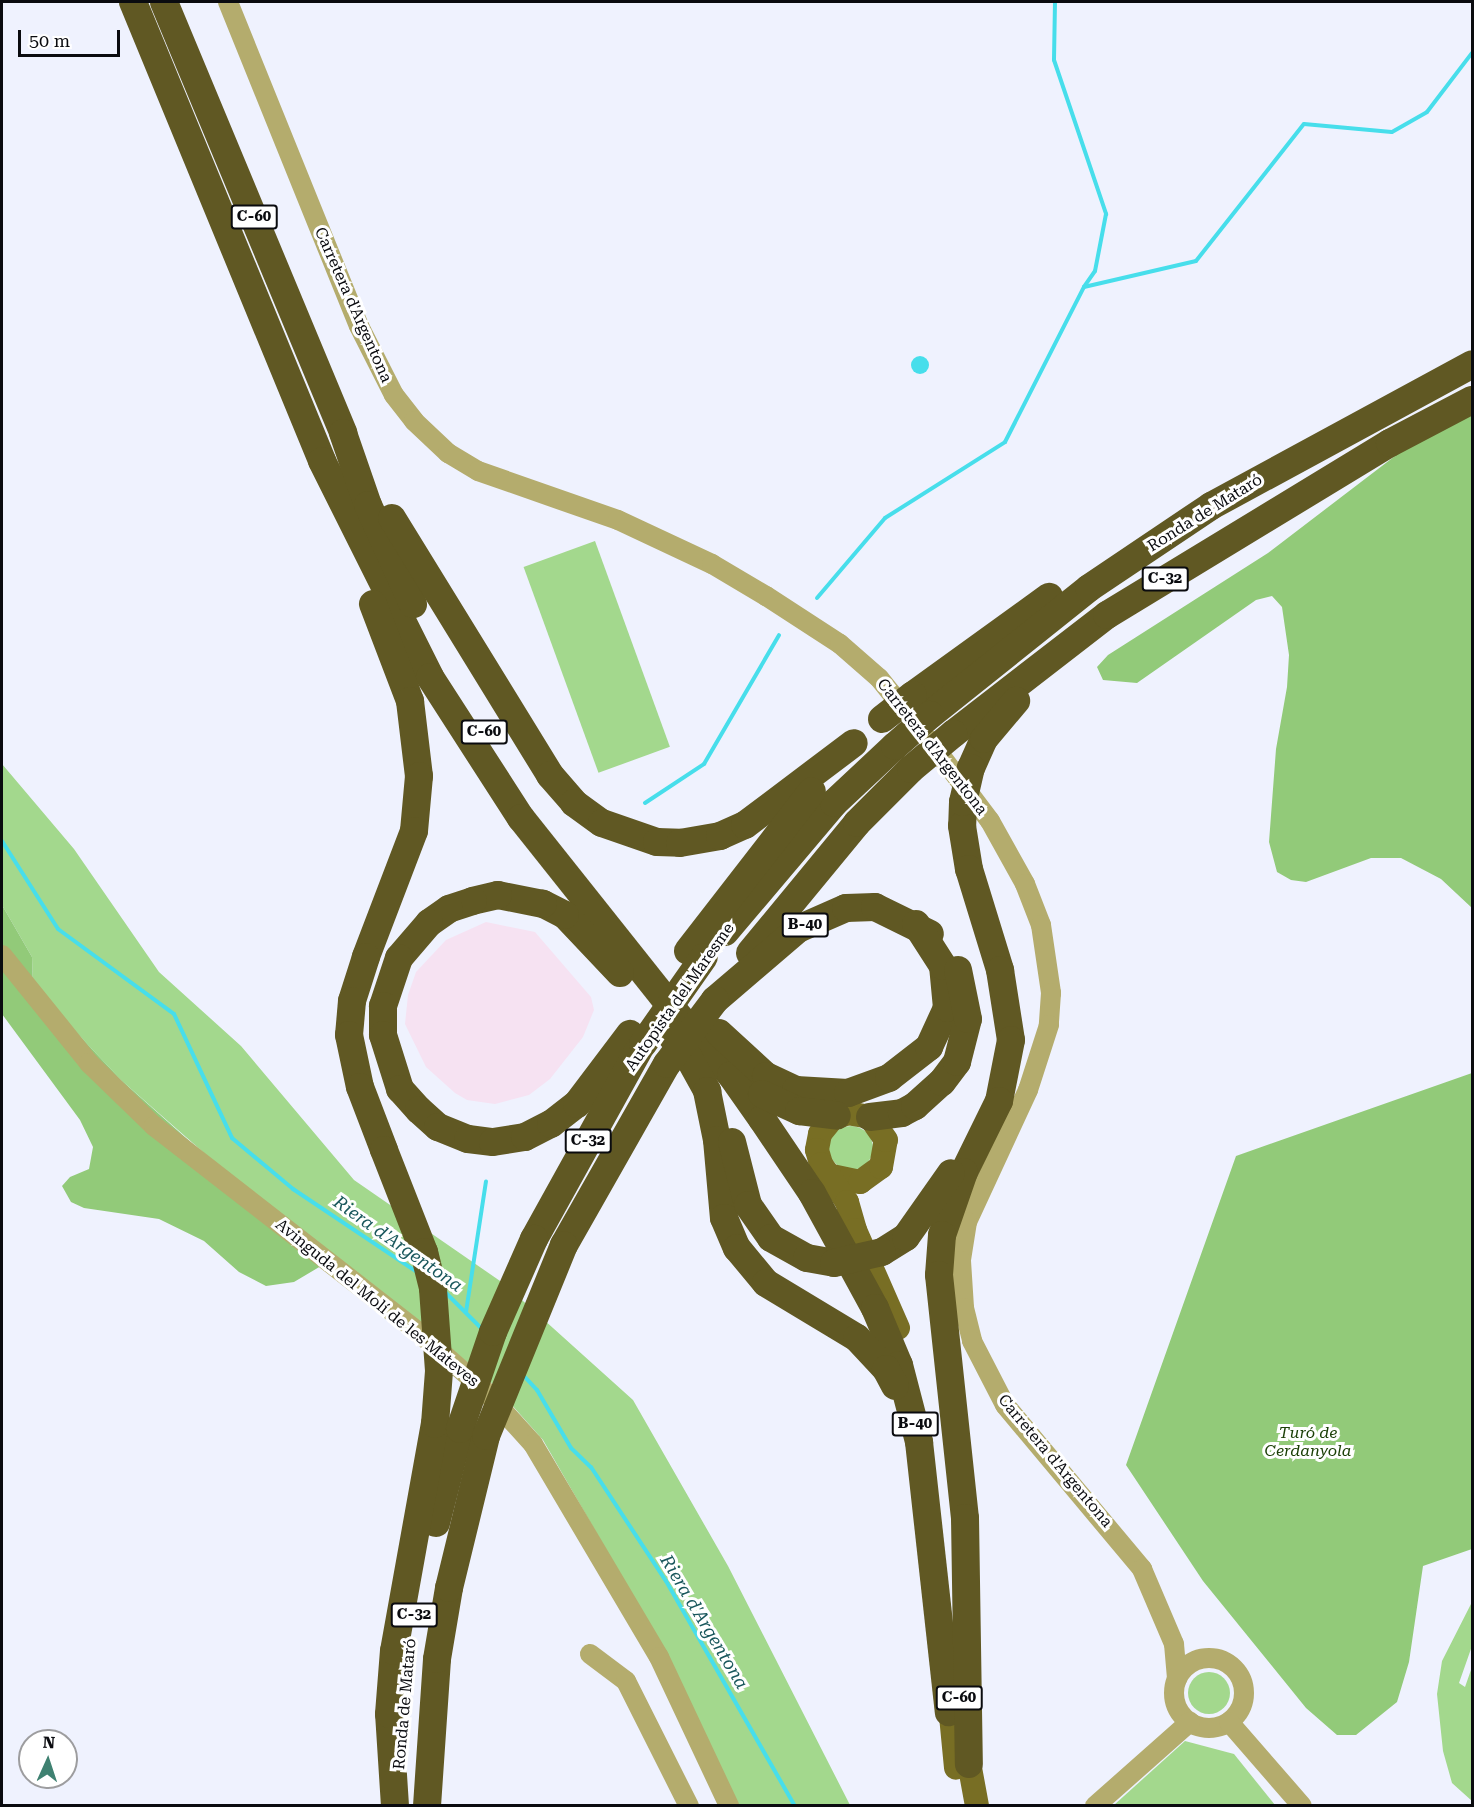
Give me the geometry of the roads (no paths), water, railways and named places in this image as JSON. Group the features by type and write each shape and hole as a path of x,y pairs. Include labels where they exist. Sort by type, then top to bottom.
{"highway":[{"name":"C-60","path":"133,2 322,461 390,601 444,702 521,818 733,1064 762,1093 798,1111 837,1116"},
{"name":"C-60","path":"164,2 343,433 368,505 442,661 496,752 683,1007"},
{"path":"343,433 364,462 403,538 550,776 574,803 602,823 657,842 680,843 720,836 745,825 854,743 882,719 922,705 1066,585 1208,496 1290,461 1473,364"},
{"name":"Ronda de Mataró","path":"953,734 1107,615 1390,443 1473,400"},
{"path":"969,1764 965,1518 939,1275 942,1235 964,1172 999,1101 1009,1061 1010,1023 987,919 969,870 962,826 963,802 971,768 984,739 1007,708 1110,626 1390,443"},
{"path":"322,461 335,509 401,675 416,728 419,776 414,831 366,957 352,1001 349,1035 360,1087 424,1252 433,1289 439,1349 460,1430"},
{"name":"Autopista del Maresme","path":"460,1430 493,1332 534,1239 636,1039 696,954 834,803 895,746 922,705"},
{"name":"Autopista del Maresme","path":"460,1430 667,1064 797,892 857,823 911,770 953,734"},
{"path":"696,954 791,815 854,743"},
{"path":"636,1039 577,1104 551,1124 525,1137 493,1142 468,1139 438,1127 400,1089 389,1063 382,1035 382,1006 389,979 414,936 449,909 498,896 522,897 565,915 610,960 689,1058 706,1091 717,1140 724,1218 736,1248 766,1283 857,1338 885,1369 903,1403 944,1635"},
{"name":"B-40","path":"715,1000 777,944 817,918 846,908 875,908 916,924"},
{"path":"683,1007 766,1076 796,1090 822,1094 870,1088 911,1065 929,1047 947,1008 943,966 916,924"},
{"path":"870,1117 902,1113 915,1106 942,1082 964,1045 968,1019 961,976 949,953 916,924"},
{"path":"683,1007 726,1098 738,1174 756,1220 771,1238 790,1251 834,1263 874,1253 906,1237 925,1214 988,1105 1005,1046 1005,999"},
{"name":"B-40","path":"683,1007 812,1193 862,1280 892,1347 919,1442 944,1635 949,1712"},
{"name":"Ronda de Mataró","path":"395,1806 406,1660 418,1590 460,1430"},
{"name":"Ronda de Mataró","path":"427,1806 437,1659 449,1588 460,1430"}],"main road":[{"name":"C-60","path":"874,1253 832,1176 819,1160 817,1144 825,1126 837,1116 853,1113 870,1117 883,1131 887,1144 885,1158 875,1174 861,1213 906,1349 929,1435 944,1635 969,1764"},
{"path":"832,1176 854,1182 875,1174"},
{"name":"B-40","path":"949,1712 962,1806"},
{"path":"969,1764 977,1806"}],"street":[{"name":"Carretera d'Argentona","path":"228,2 359,326 394,395 414,421 448,453 478,471 618,520 712,564 802,617 879,678 990,820 1025,884 1041,926 1051,993 1049,1024 1028,1090 968,1222 962,1261 964,1308 972,1341 1005,1405 1142,1569 1174,1644 1177,1679"},
{"name":"Avinguda del Molí de les Mateves","path":"2,955 88,1063 154,1126 417,1331 483,1389 533,1444 660,1657 729,1806"},
{"path":"1174,1644 1200,1659 1227,1663 1240,1677 1243,1703 1229,1722 1205,1728 1190,1722 1175,1700 1177,1679 1191,1663 1200,1659"},
{"path":"590,1654 626,1681 689,1806"},
{"path":"1095,1806 1190,1722"},
{"path":"1229,1722 1302,1806"}],"water":[{"path":"920,356 926,359 929,365 926,371 920,374 914,371 911,365 914,359"}],"waterway":[{"path":"1055,2 1054,60 1106,214 1095,271 1084,287"},
{"path":"817,598 885,518 1005,442 1084,287 1196,261 1304,124 1392,132 1427,112 1472,53"},
{"path":"645,803 704,764 779,635"},
{"name":"Riera d'Argentona","path":"2,841 58,929 174,1014 232,1138 293,1189 417,1272"},
{"path":"466,1312 486,1182"},
{"name":"Riera d'Argentona","path":"445,1292 482,1329"},
{"name":"Riera d'Argentona","path":"523,1375 537,1390 571,1448 591,1467 666,1581 795,1806"}],"park label":[{"name":"Turó de Cerdanyola","path":"1308,1442"}]}
